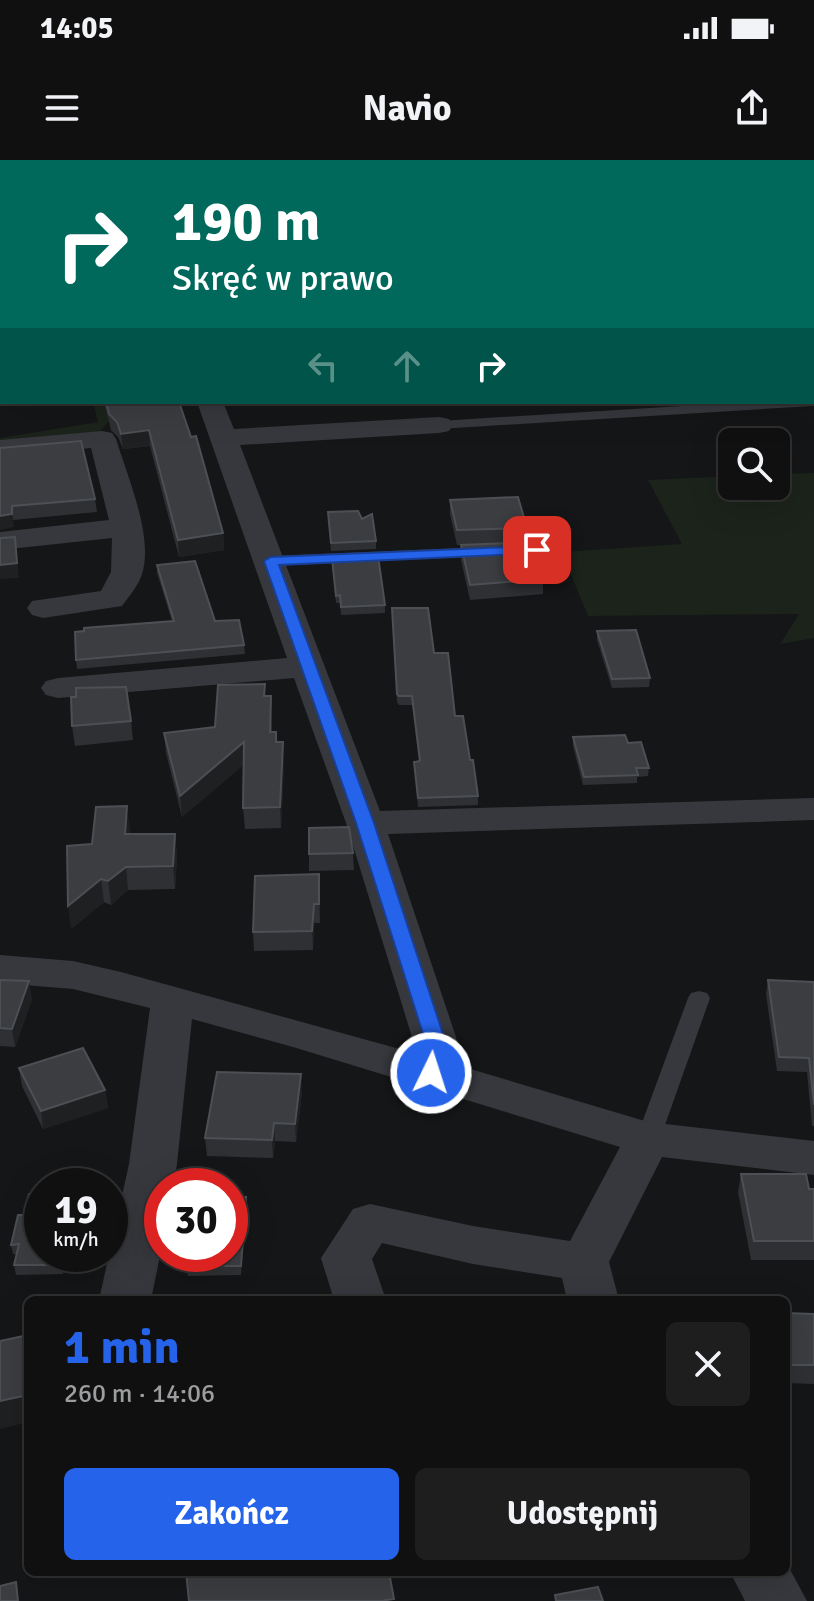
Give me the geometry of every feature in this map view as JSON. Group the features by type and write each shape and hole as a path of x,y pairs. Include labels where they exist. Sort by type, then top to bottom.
{"street":[{"path":"211,404 365,823 434,1037 437,1058 431,1073"},
{"path":"223,438 439,425"},
{"path":"0,448 102,439 126,527 127,572 111,599 43,608"},
{"path":"0,541 126,527"},
{"path":"58,688 309,666"},
{"path":"365,823 814,809"},
{"path":"0,969 73,975 307,1036 648,1139 814,1158"},
{"path":"126,1296 152,1166 159,1119 163,1047 173,1002"},
{"path":"359,1296 346,1258 370,1222 473,1245 588,1281 648,1139"},
{"path":"762,1576 777,1601"}],"lane":[{"path":"439,425 780,404"},
{"path":"271,561 537,550"},
{"path":"648,1139 699,998"}],"shaded area":[{"path":"94,404 125,404 98,433 0,444 0,438 98,422"},
{"path":"814,473 814,638 780,644 799,614 588,616 562,552 682,544 648,480 718,477 718,500 790,500 790,474"}],"building":[{"path":"106,404 180,404 191,437 196,436 223,533 178,540 149,430 121,434 117,422 109,414"},
{"path":"81,441 95,499 12,506 12,514 0,516 0,448"},
{"path":"518,497 527,528 457,530 450,500"},
{"path":"358,511 362,519 372,514 376,541 331,543 328,512"},
{"path":"15,537 17,563 0,565 0,538"},
{"path":"532,542 543,579 470,585 461,545"},
{"path":"378,556 385,605 341,607 340,595 336,596 332,558"},
{"path":"195,561 215,621 239,620 244,645 76,660 75,632 84,631 84,628 174,621 157,565"},
{"path":"392,608 428,608 434,653 448,653 455,716 463,716 478,796 418,798 414,762 420,761 412,696 397,694"},
{"path":"636,630 650,678 612,679 597,631"},
{"path":"265,684 264,696 271,696 270,732 276,732 276,742 283,742 280,807 243,808 244,742 180,796 164,733 215,727 218,685"},
{"path":"126,687 131,721 72,726 71,697 76,697 76,688"},
{"path":"625,735 628,743 641,742 649,768 636,768 638,775 584,777 573,737"},
{"path":"127,806 125,834 175,834 173,866 126,867 108,881 101,879 68,906 67,846 92,844 96,807"},
{"path":"349,827 353,853 309,854 309,828"},
{"path":"319,874 319,904 314,904 312,931 253,932 255,876"},
{"path":"0,980 29,981 12,1029 0,1028"},
{"path":"768,980 814,982 814,1105 809,1058 779,1057"},
{"path":"83,1048 105,1090 41,1111 19,1068"},
{"path":"217,1072 301,1074 295,1124 274,1123 272,1140 205,1138"},
{"path":"741,1174 806,1174 809,1189 814,1189 814,1241 754,1241"},
{"path":"18,1215 24,1215 24,1265 14,1265 19,1244 11,1245"},
{"path":"790,1313 814,1314 814,1365 790,1365"},
{"path":"24,1336 24,1396 0,1401 0,1341"},
{"path":"186,1576 390,1576 394,1599 381,1601 189,1601"},
{"path":"16,1582 18,1601 0,1601 0,1586"},
{"path":"598,1587 603,1601 556,1601 555,1595"}],"route":[{"path":"431,1073 437,1058 434,1037 365,823 271,561 537,550"}]}
